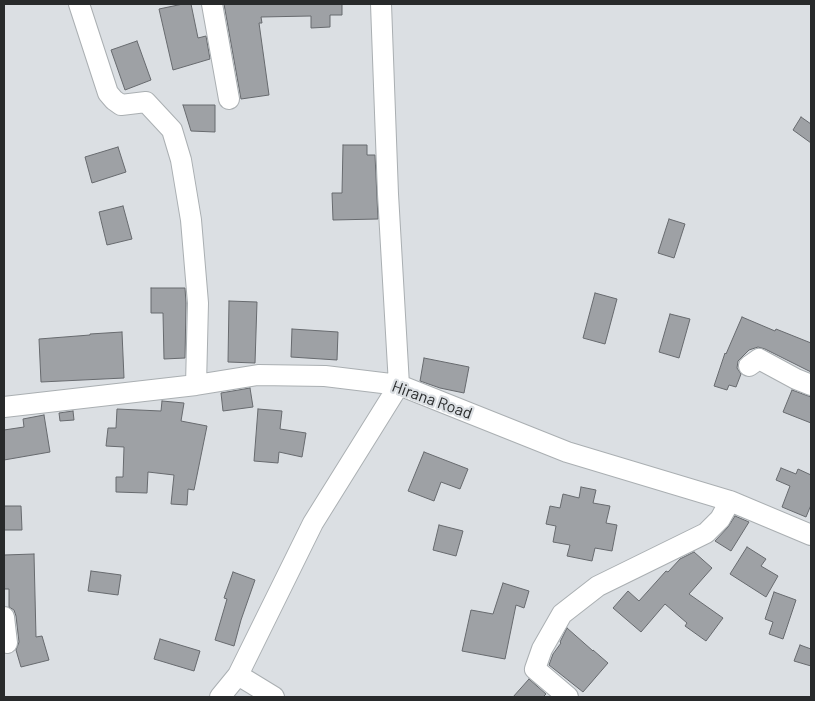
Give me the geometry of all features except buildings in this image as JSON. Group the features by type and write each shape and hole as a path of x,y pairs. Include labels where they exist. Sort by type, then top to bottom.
{"street":[{"path":"79,4 108,92 114,100 122,105 146,102 172,130 181,160 191,220 198,303 196,386"},
{"path":"212,4 229,99"},
{"path":"220,697 238,675 313,523 399,385 387,185 381,4"},
{"path":"749,366 760,359 811,385"},
{"name":"Hirana Road","path":"4,407 196,386 258,375 325,376 399,385 567,452 730,501 811,535"},
{"path":"568,697 535,669 542,649 562,614 598,586 706,533 720,519 730,501"},
{"path":"4,617 6,643"},
{"path":"238,675 274,697"}]}
